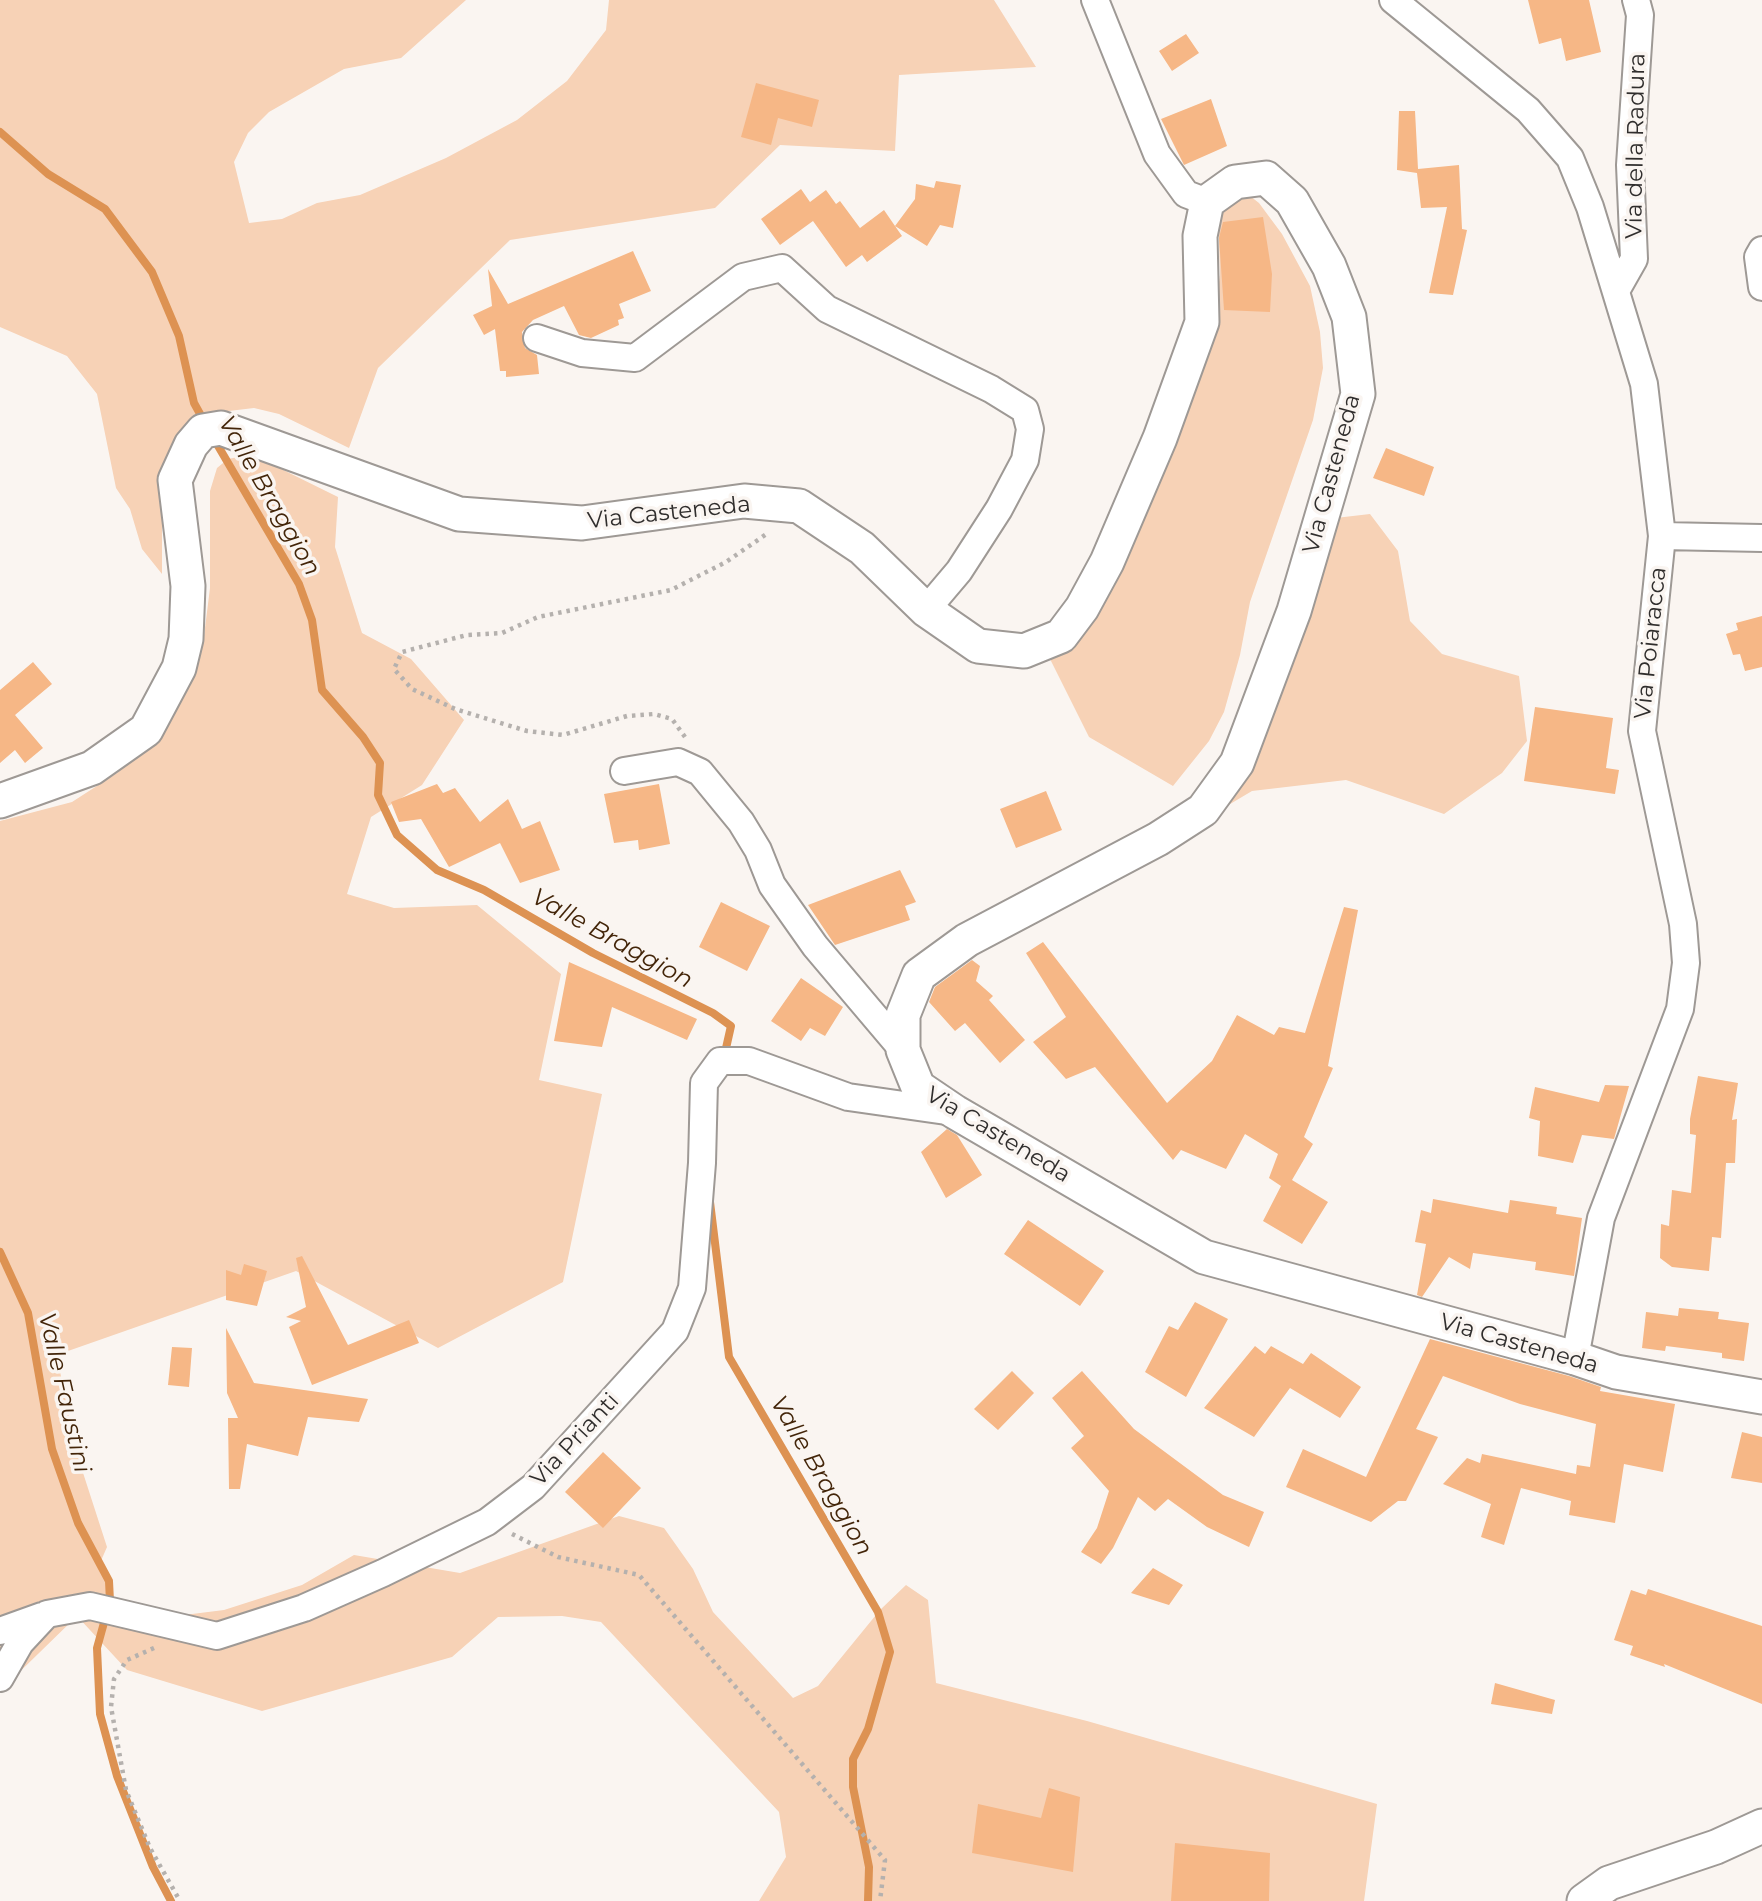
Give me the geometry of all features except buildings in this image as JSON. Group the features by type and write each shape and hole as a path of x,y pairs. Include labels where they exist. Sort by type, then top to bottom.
{"street":[{"path":"1095,0 1157,153 1186,194 1207,202"},
{"name":"Via Poiaracca","path":"1393,0 1528,110 1570,158 1590,207 1617,289 1644,384 1662,536 1642,731 1684,924 1686,963 1680,1009 1601,1218 1575,1358"},
{"name":"Via della Radura","path":"1617,289 1633,259 1630,165 1640,15 1636,0"},
{"name":"Via Casteneda","path":"0,801 92,768 146,730 179,668 186,639 188,586 175,480 191,445 204,430 221,428 459,514 582,523 744,501 799,506 862,548 926,610 978,646 1024,651 1060,636 1082,608 1107,562 1160,438 1202,322 1200,236 1207,202 1235,183 1266,178 1292,201 1328,266 1349,317 1358,394 1294,611 1237,763 1203,810 1158,839 967,940 919,975 903,1015 903,1049 918,1087 955,1112 1204,1257 1575,1358 1616,1372 1762,1397"},
{"path":"1762,250 1758,257 1762,287"},
{"path":"537,338 583,353 635,358 743,277 782,268 827,309 990,389 1025,410 1030,429 1025,460 999,509 959,571 926,610"},
{"path":"1662,536 1762,538"},
{"path":"624,771 678,762 690,765 700,772 741,822 758,850 772,885 815,946 903,1049"},
{"name":"Via Prianti","path":"0,1631 47,1614 90,1606 217,1636 304,1608 487,1521 533,1487 675,1331 692,1288 702,1163 704,1083 720,1061 749,1061 848,1097 955,1112"},
{"path":"0,1678 20,1643 47,1614"},
{"path":"1584,1901 1609,1883 1716,1847 1762,1826"}],"path":[{"path":"690,765 684,735 672,719 654,714 627,716 563,735 527,731 454,709 412,689 394,669 402,652 467,635 502,633 538,617 671,590 726,562 767,533 777,533"},
{"path":"487,1521 558,1557 639,1575 885,1860 880,1901"},
{"path":"162,1645 127,1660 114,1679 110,1707 126,1790 150,1848 180,1901"}],"shaded area":[{"path":"0,0 466,0 401,58 344,69 269,112 248,133 234,162 249,223 282,219 317,203 360,195 446,158 517,120 567,81 606,30 609,0 994,0 1036,67 899,75 895,151 780,145 715,208 510,240 378,368 349,448 279,414 254,408 212,413 162,485 162,574 142,549 130,509 116,488 97,394 67,356 0,327"},
{"path":"1241,189 1259,203 1282,234 1310,286 1320,332 1323,368 1313,420 1250,602 1240,655 1224,712 1209,741 1173,786 1089,737 1046,651 1215,315 1220,274 1218,208"},
{"path":"248,455 338,497 335,547 362,633 411,659 464,720 422,785 371,817 347,894 394,908 477,905 561,974 539,1080 602,1094 563,1282 438,1348 296,1271 68,1351 59,1366 75,1448 107,1547 100,1563 110,1581 113,1602 184,1615 224,1610 302,1585 354,1555 460,1573 619,1516 664,1528 693,1569 713,1612 793,1698 818,1686 880,1610 906,1585 928,1600 936,1683 1087,1721 1377,1804 1364,1901 759,1901 786,1857 779,1812 601,1622 562,1616 498,1617 452,1657 262,1711 127,1670 77,1616 0,1691 0,821 72,802 117,773 155,739 178,704 204,636 210,588 210,491 217,468 228,459"},
{"path":"1370,514 1398,551 1410,621 1442,654 1519,676 1527,741 1502,773 1444,814 1346,780 1252,791 1210,816 1248,768 1268,730 1327,519"}],"waterway":[{"name":"Valle Braggion","path":"0,132 48,174 105,209 152,272 179,336 194,403 204,421"},
{"name":"Valle Braggion","path":"214,439 299,584 312,620 322,690 363,737 380,763 378,795 397,835 437,870 484,890 593,953 713,1013 731,1026 724,1057"},
{"name":"Valle Braggion","path":"710,1202 729,1357 878,1612 890,1652 868,1729 853,1759 853,1787 869,1867 868,1901"},
{"name":"Valle Faustini","path":"0,1252 28,1313 52,1449 78,1523 109,1581 110,1601 97,1648 100,1714 117,1776 153,1867 171,1901"}]}
